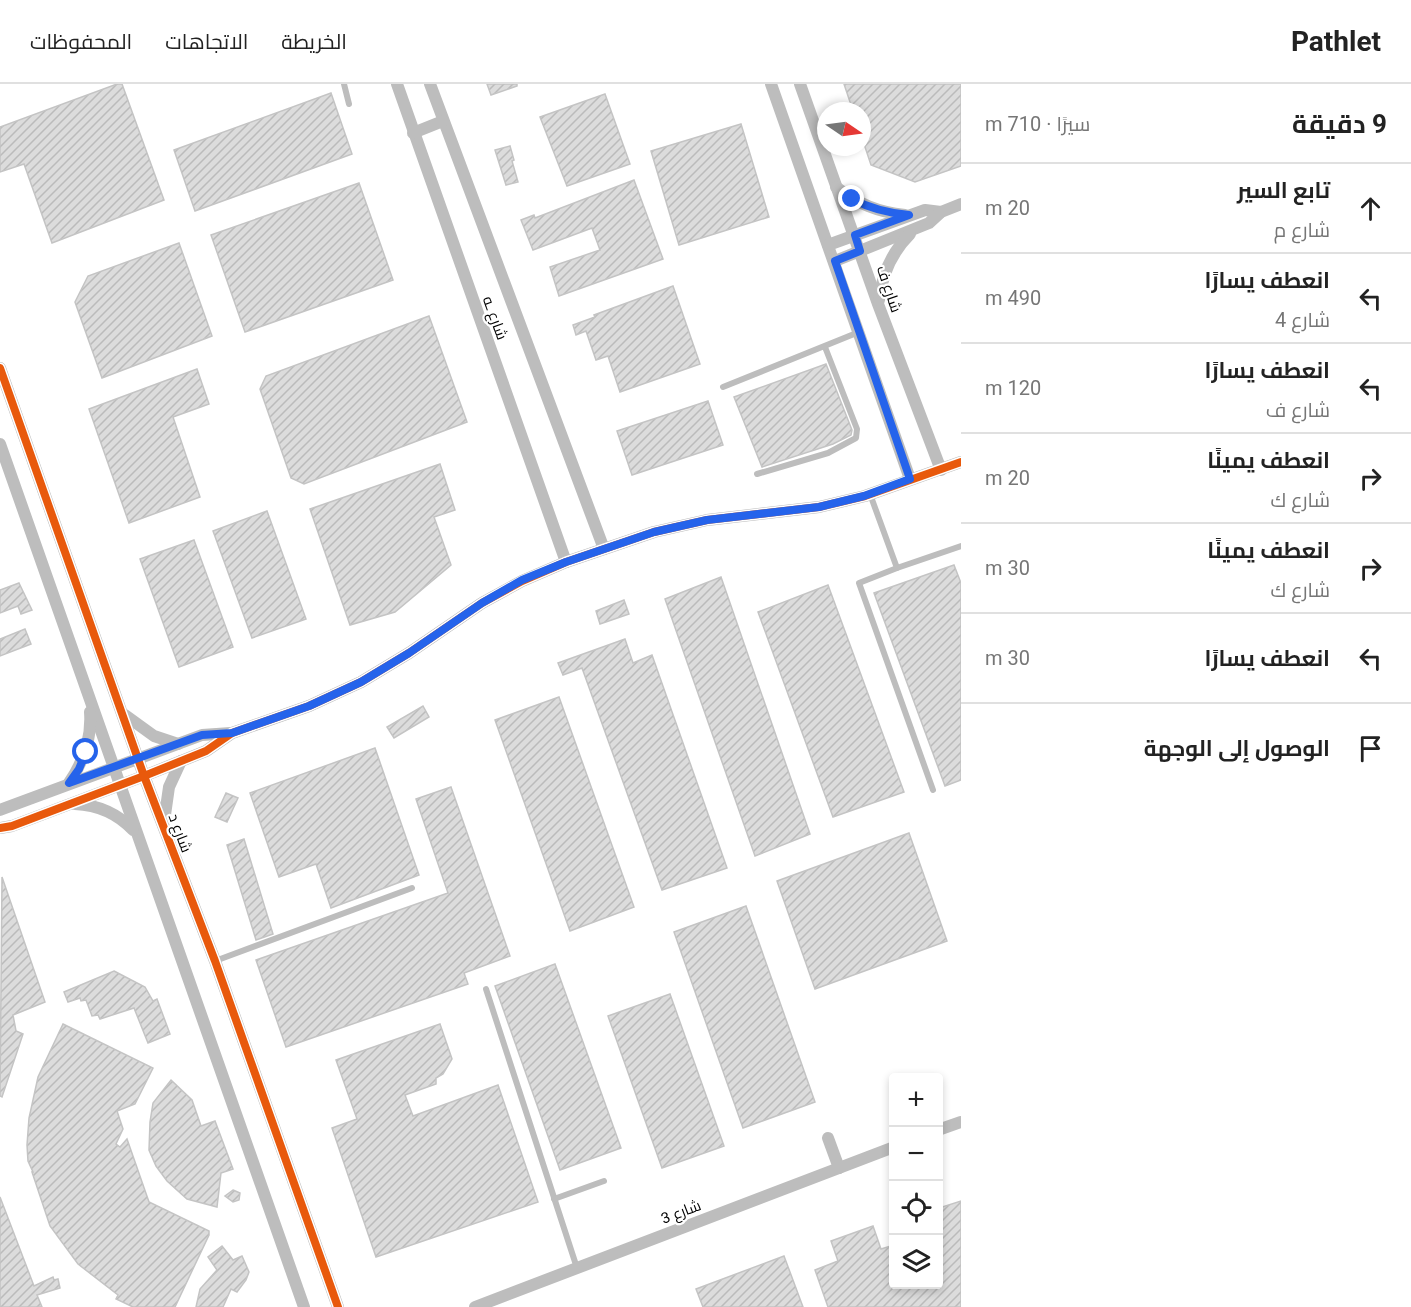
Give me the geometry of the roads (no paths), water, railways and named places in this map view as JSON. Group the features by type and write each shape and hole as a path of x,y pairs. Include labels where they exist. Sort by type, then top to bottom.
{"street":[{"name":"شارع ـه","path":"397,84 566,562"},
{"name":"شارع ـه","path":"430,84 604,549"},
{"path":"771,84 910,479"},
{"name":"شارع ف","path":"800,84 940,470"},
{"path":"413,133 443,121"},
{"path":"836,187 852,199 870,208 909,215"},
{"path":"835,261 929,224 941,212 961,204"},
{"path":"828,245 925,210 941,212"},
{"path":"878,304 881,283 888,263 900,244 915,229"},
{"name":"شارع د","path":"0,368 144,776 215,961 338,1307"},
{"path":"0,444 304,1307"},
{"path":"0,828 12,826 206,751 232,733 309,706 361,682 409,653 482,603 522,580 566,562 654,532 707,520 819,507 870,494 961,462"},
{"path":"69,783 79,769 86,752 90,735 90,702"},
{"path":"123,714 148,733 178,744"},
{"path":"0,810 202,735 232,733"},
{"path":"164,829 165,801 171,781 181,761"},
{"path":"70,804 93,806 114,814 136,833"},
{"path":"943,1129 961,1122"},
{"path":"828,1138 839,1168"},
{"name":"شارع 3","path":"465,1307 477,1306 889,1150"}],"lane":[{"path":"344,84 349,104"},
{"path":"723,387 860,332"},
{"path":"757,474 828,453 856,438 857,429 825,347"},
{"path":"870,494 897,568"},
{"path":"933,790 859,583 961,546"},
{"path":"215,961 412,888"},
{"path":"486,989 577,1268"},
{"path":"554,1198 604,1181"}]}
